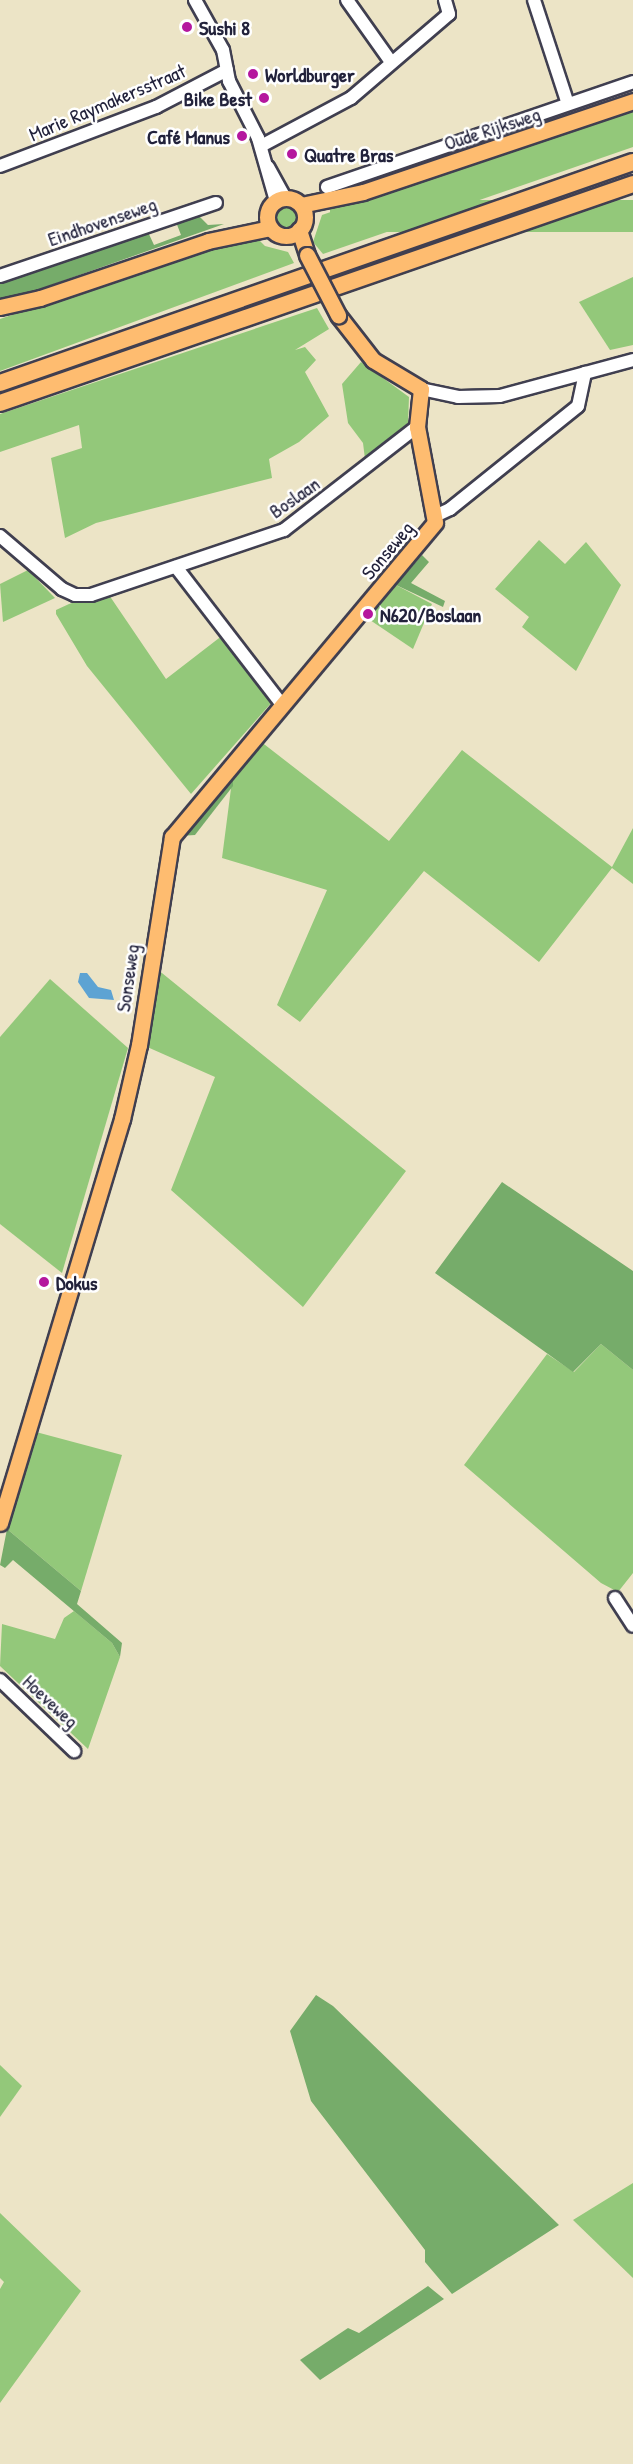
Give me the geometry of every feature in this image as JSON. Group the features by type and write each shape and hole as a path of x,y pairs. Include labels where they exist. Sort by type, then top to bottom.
{"highway":[{"path":"0,383 633,162"},
{"path":"0,403 633,184"}],"main road":[{"name":"Oude Rijksweg","path":"299,222 350,201 363,192 633,101"},
{"path":"268,221 280,199 299,222 304,250 338,315 373,360 421,388"},
{"path":"0,307 40,298 268,221 299,222"},
{"path":"0,318 27,308 40,298"},
{"name":"Sonseweg","path":"0,1523 122,1119 139,1045 167,851 179,825 283,706 432,528 435,516 417,427 421,388"}],"street":[{"path":"195,0 223,50 227,70 261,146 280,199"},
{"path":"347,0 391,62"},
{"path":"261,146 340,106 449,14 445,0"},
{"path":"534,0 567,104"},
{"name":"Marie Raymakersstraat","path":"0,166 156,107 227,70"},
{"path":"327,187 633,82"},
{"path":"375,171 381,186"},
{"name":"Eindhovenseweg","path":"0,276 216,203"},
{"path":"421,388 458,397 480,398 633,360"},
{"name":"Sonseweg","path":"435,516 450,509 578,406 585,373"},
{"name":"Boslaan","path":"0,536 62,589 75,595 91,595 284,530 417,427"},
{"path":"176,567 283,706"},
{"path":"615,1598 633,1626"},
{"name":"Hoeveweg","path":"0,1680 75,1750"}],"green space":[{"path":"633,108 633,147 323,254 313,242 322,215"},
{"path":"330,200 633,200 633,232 330,232"},
{"path":"286,205 291,206 297,212 297,222 291,228 286,229 281,228 275,222 274,217 275,212 281,206"},
{"path":"197,214 208,225 224,224 0,303 0,283 148,232 154,245 181,235 176,222"},
{"path":"256,237 265,246 288,252 294,263 0,371 0,319 206,249"},
{"path":"633,277 633,345 610,350 579,302"},
{"path":"317,308 329,329 295,350 305,347 316,360 305,372 329,416 299,442 269,459 272,478 96,523 65,538 51,458 82,448 79,425 0,452 0,414"},
{"path":"361,362 409,397 408,423 365,459 363,443 348,423 342,384"},
{"path":"539,540 565,564 586,542 621,585 576,671 522,627 529,617 495,589"},
{"path":"422,555 429,562 411,583 445,601 443,607 396,585"},
{"path":"28,570 55,598 3,622 0,584"},
{"path":"396,585 432,604 413,649 367,618"},
{"path":"107,592 166,679 223,635 272,702 191,794 87,666 56,614 56,610 69,604"},
{"path":"260,741 389,841 462,750 612,867 633,828 633,884 612,868 539,962 424,871 300,1022 277,1005 327,890 222,858 233,773"},
{"path":"233,773 233,786 195,835 179,836"},
{"path":"157,969 406,1171 303,1307 171,1190 215,1077 145,1046"},
{"path":"50,979 128,1048 62,1273 0,1224 0,1037"},
{"path":"502,1182 633,1271 633,1370 601,1344 573,1372 435,1273"},
{"path":"601,1344 633,1370 633,1573 618,1592 601,1583 464,1465 547,1354 574,1372"},
{"path":"36,1432 122,1455 81,1591 7,1529"},
{"path":"7,1529 81,1591 77,1604 122,1643 120,1657 112,1643 13,1560 5,1568 0,1565"},
{"path":"74,1611 112,1643 120,1657 88,1749 0,1666 2,1624 55,1639 64,1618"},
{"path":"316,1995 333,2006 559,2225 452,2294 425,2262 425,2250 311,2101 290,2031"},
{"path":"0,2065 22,2086 0,2117"},
{"path":"633,2183 633,2278 573,2220"},
{"path":"0,2213 81,2291 0,2403 0,2289 4,2282 0,2278"},
{"path":"428,2286 444,2299 320,2380 300,2360 348,2328 359,2333"}],"water":[{"path":"80,973 87,973 98,987 111,990 114,1000 89,998 78,982"}],"place":[{"name":"Sushi 8","path":"187,27"},
{"name":"Worldburger","path":"253,74"},
{"name":"Bike Best","path":"264,98"},
{"name":"Café Manus","path":"242,136"},
{"name":"Quatre Bras","path":"292,154"},
{"name":"N620/Boslaan","path":"368,614"},
{"name":"Dokus","path":"44,1282"}]}
